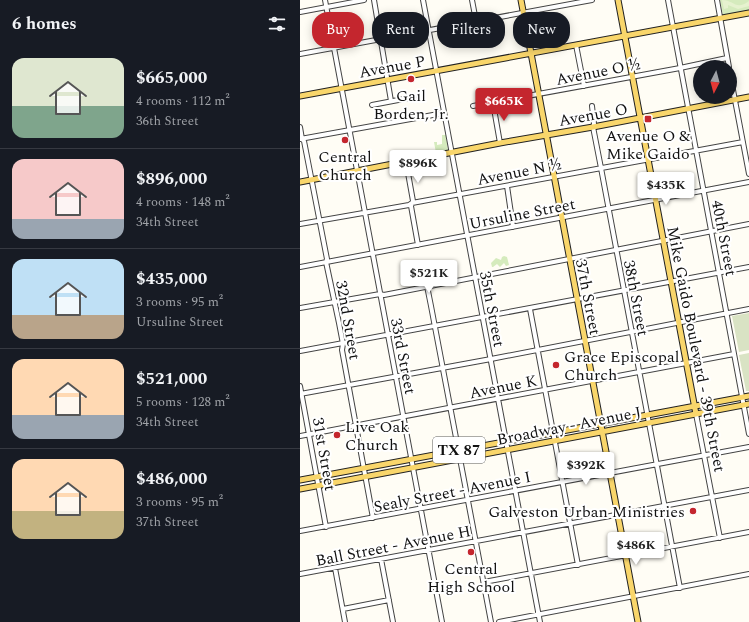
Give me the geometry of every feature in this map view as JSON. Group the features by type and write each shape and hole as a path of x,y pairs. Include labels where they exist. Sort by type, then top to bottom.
{"main road":[{"name":"37th Street","path":"521,0 523,12"},
{"name":"Mike Gaido Boulevard - 39th Street","path":"618,0 696,414"},
{"name":"Avenue P","path":"300,96 749,12"},
{"name":"37th Street","path":"530,48 638,622"},
{"name":"Avenue O","path":"737,100 749,97"},
{"name":"Avenue O","path":"300,182 500,143 546,136 714,104"},
{"name":"Broadway - Avenue J","path":"300,480 749,396"},
{"name":"Broadway - Avenue J","path":"300,489 746,405"}],"street":[{"name":"33rd Street","path":"325,0 327,12"},
{"path":"300,12 364,0"},
{"path":"374,0 376,12"},
{"name":"35th Street","path":"423,0 425,12"},
{"path":"472,0 474,12"},
{"path":"523,12 592,0"},
{"name":"40th Street","path":"668,0 726,314 742,397 746,405 749,434"},
{"path":"716,0 727,58"},
{"path":"429,30 437,29"},
{"name":"35th Street","path":"429,30 540,622"},
{"path":"576,45 584,86"},
{"name":"33rd Street","path":"334,48 442,622"},
{"path":"300,54 334,48"},
{"path":"383,48 391,101"},
{"name":"Avenue O ½","path":"473,106 538,95 727,58"},
{"path":"372,105 414,97"},
{"path":"493,103 500,143"},
{"path":"736,104 749,174"},
{"name":"38th Street","path":"592,106 593,127 680,588"},
{"path":"301,139 444,113"},
{"name":"32nd Street","path":"300,127 301,139 304,141 327,259 326,262 373,518"},
{"name":"Avenue N ½","path":"300,224 365,212 368,213 409,206 412,204 460,194 743,142"},
{"path":"406,162 413,201 411,206 418,245"},
{"name":"Ursuline Street","path":"300,267 749,182"},
{"path":"507,186 513,227"},
{"path":"300,308 380,294 384,295 475,276 749,224"},
{"path":"422,266 428,286 484,582 490,622"},
{"path":"300,352 749,267"},
{"path":"530,309 578,565"},
{"path":"301,394 749,309"},
{"name":"Avenue K","path":"300,436 734,354"},
{"name":"31st Street","path":"300,386 326,527"},
{"name":"Mike Gaido Boulevard - 39th Street","path":"696,414 720,538"},
{"name":"Sealy Street - Avenue I","path":"300,532 749,447"},
{"name":"Ball Street - Avenue H","path":"300,574 749,490"},
{"path":"484,582 749,532"},
{"path":"381,559 393,622"},
{"path":"335,568 345,622"},
{"path":"499,622 749,574"},
{"path":"343,609 389,600"}],"green space":[{"path":"720,0 749,0 749,10 723,15"},
{"path":"722,0 738,5 745,4 749,1 749,6 738,9 728,5 728,8 724,9"},
{"path":"442,135 446,135 448,151 436,153 434,142 437,142 437,145 442,144"},
{"path":"504,256 507,257 509,265 506,266 504,263 500,267 497,264 492,267 491,263 496,258 501,260"},
{"path":"749,313 749,350 739,352 732,316"},
{"path":"749,353 749,391 746,391 739,355"}],"place":[{"name":"Gail Borden, Jr.","path":"411,79"},
{"name":"Avenue O & Mike Gaido","path":"648,119"},
{"name":"Central Church","path":"345,140"},
{"name":"Grace Episcopal Church","path":"556,365"},
{"name":"Live Oak Church","path":"337,435"},
{"name":"Galveston Urban Ministries","path":"693,511"},
{"name":"Central High School","path":"471,552"}]}
